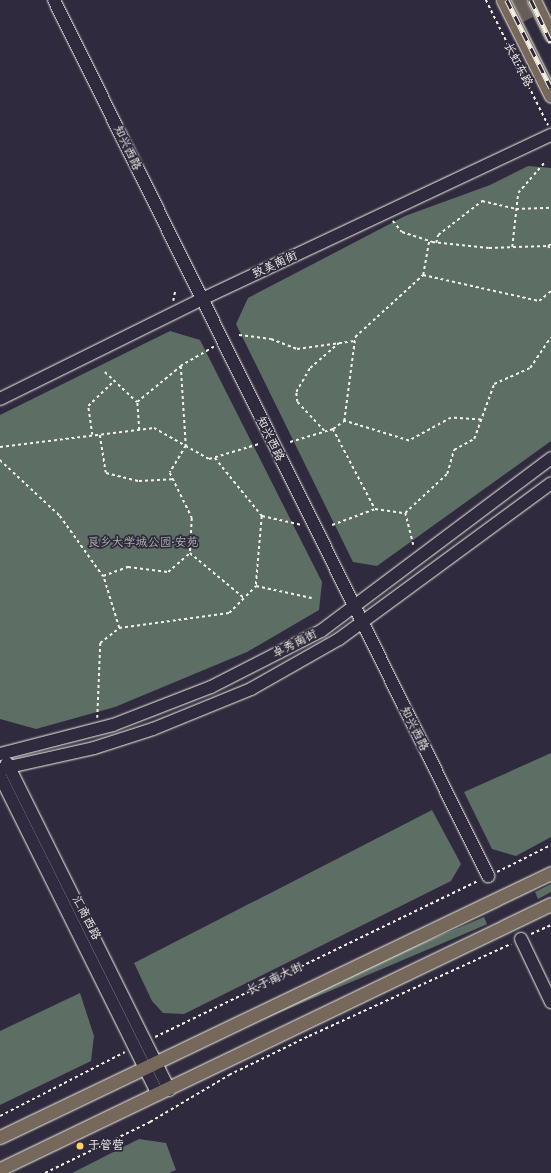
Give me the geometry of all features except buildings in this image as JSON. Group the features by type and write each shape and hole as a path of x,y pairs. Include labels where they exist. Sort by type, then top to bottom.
{"main road":[{"name":"长虹东路","path":"503,0 551,96"},
{"path":"534,0 551,35"},
{"name":"长于南大街","path":"0,1137 551,873"},
{"path":"0,1169 163,1092 551,904"}],"street":[{"name":"知兴西路","path":"54,0 352,606 488,876"},
{"name":"致美南街","path":"0,400 202,299 551,135"},
{"name":"卓秀南街","path":"1,752 113,725 211,687 321,631 352,606 551,458"},
{"name":"卓秀南街","path":"5,768 94,748 205,710 340,639 360,622 551,483"},
{"name":"汇商西路","path":"1,752 5,768 146,1041 151,1064 163,1092"},
{"name":"汇商西路","path":"0,776 135,1047 151,1064"},
{"path":"520,939 551,1002"}],"path":[{"name":"长虹东路","path":"486,0 551,130"},
{"path":"512,248 518,193 544,163"},
{"path":"436,243 438,235 482,201 516,210 551,208"},
{"path":"392,220 402,232 436,243 512,248 548,246 551,244"},
{"path":"239,335 271,339 297,349 354,341 423,274 429,241"},
{"path":"548,246 551,249"},
{"path":"423,274 539,302 551,291"},
{"path":"405,513 447,474 454,450 474,439 494,384 530,368 551,337"},
{"path":"290,442 333,429 344,421 354,341"},
{"path":"324,432 297,402 296,392 310,368 339,343"},
{"path":"137,402 181,366 214,347"},
{"path":"103,576 128,567 168,572 190,553 192,518 170,473 186,446 181,366"},
{"path":"105,372 137,402 139,430"},
{"path":"92,436 88,406 114,381"},
{"path":"344,421 409,442 451,418 481,420"},
{"path":"0,447 154,428 209,460 259,444"},
{"path":"333,429 375,509"},
{"path":"100,435 106,473 139,481 172,479"},
{"path":"215,458 262,516 302,525"},
{"path":"0,460 60,516 103,576 119,628"},
{"path":"332,525 375,509 405,513"},
{"path":"405,513 413,545"},
{"path":"97,718 100,643 119,628 229,613 256,586 262,516"},
{"path":"190,553 244,598"},
{"path":"256,586 312,598"},
{"name":"长于南大街","path":"146,1041 488,876 551,844"},
{"path":"45,1173 150,1122 229,1075 309,1036 551,925"},
{"path":"0,1116 135,1047"}],"green space":[{"path":"528,166 551,168 551,441 377,566 353,562 236,324 248,298 405,216 490,185"},
{"name":"良乡大学城公园·安苑","path":"170,331 200,340 322,582 319,610 247,652 115,707 36,729 0,719 0,415"},
{"path":"551,753 551,837 516,856 492,849 464,792"},
{"path":"432,810 461,864 451,881 184,1014 163,1013 152,1001 134,963"},
{"path":"551,884 551,892 538,899 535,892"},
{"path":"484,917 487,924 208,1043 205,1035"},
{"path":"80,993 94,1036 91,1061 0,1105 0,1031"},
{"path":"139,1139 166,1143 176,1170 169,1173 72,1173"}],"railway":[{"path":"507,0 551,88"},
{"path":"531,0 551,42"}],"place":[{"name":"于管营","path":"80,1146"}]}
